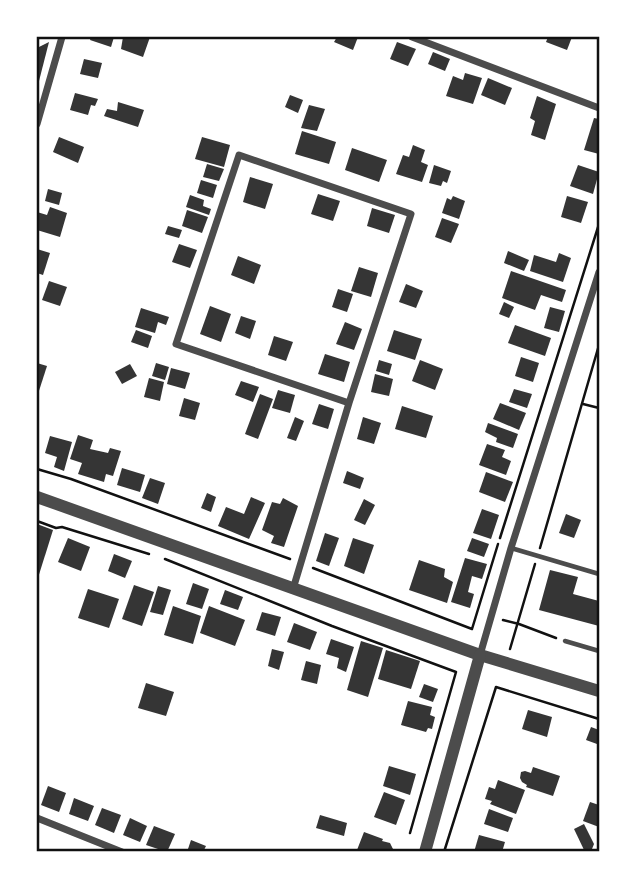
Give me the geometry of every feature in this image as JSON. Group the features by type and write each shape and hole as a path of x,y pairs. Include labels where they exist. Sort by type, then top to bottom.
{"street":[{"path":"37,124 62,37"},
{"path":"412,37 599,108"},
{"path":"293,589 349,403 411,214 239,155 176,344 349,403"},
{"path":"425,852 511,548 599,272"},
{"path":"37,496 480,655 599,691"},
{"path":"37,818 122,852"}],"lane":[{"path":"511,548 599,574"},
{"path":"565,641 599,651"}],"path":[{"path":"37,469 301,563 472,629 599,224"},
{"path":"509,652 599,345"},
{"path":"583,404 599,408"},
{"path":"37,521 158,556 332,626 456,672 410,833"},
{"path":"503,620 565,641"},
{"path":"444,852 496,687 599,719"}],"building":[{"path":"91,37 114,37 111,47 90,40"},
{"path":"123,37 150,37 143,57 121,49"},
{"path":"337,37 358,37 353,50 334,42"},
{"path":"548,37 572,37 567,50 546,42"},
{"path":"49,42 39,81 37,48"},
{"path":"397,42 416,49 408,66 390,59"},
{"path":"433,52 450,59 445,71 428,64"},
{"path":"84,59 102,63 98,78 80,74"},
{"path":"465,73 482,78 473,104 446,96 453,76 463,80"},
{"path":"488,78 512,88 505,105 481,95"},
{"path":"75,93 98,99 95,106 91,105 88,115 70,110"},
{"path":"290,95 303,100 298,113 285,107"},
{"path":"537,96 556,104 545,140 531,135 535,121 530,118"},
{"path":"118,102 144,110 138,127 104,116 107,109 117,111"},
{"path":"309,105 325,109 317,131 301,128"},
{"path":"594,118 599,119 599,154 584,150"},
{"path":"302,131 336,142 329,164 295,154"},
{"path":"59,137 84,147 78,163 53,152"},
{"path":"202,137 230,145 224,167 195,159"},
{"path":"413,145 425,150 421,162 428,165 422,182 396,174 403,155 409,157"},
{"path":"352,148 387,160 379,182 345,170"},
{"path":"207,164 224,169 219,181 203,177"},
{"path":"434,165 451,171 447,183 443,181 441,186 429,183"},
{"path":"578,165 599,172 593,194 570,186"},
{"path":"250,177 273,184 265,209 243,202"},
{"path":"201,180 217,185 213,198 197,193"},
{"path":"48,189 62,193 59,205 45,201"},
{"path":"318,194 340,201 333,221 311,214"},
{"path":"190,195 204,200 203,206 211,209 209,215 186,207"},
{"path":"453,196 465,201 459,219 442,213 447,198 451,200"},
{"path":"567,196 588,202 581,223 561,217"},
{"path":"50,207 67,213 60,237 37,230 37,212 47,215"},
{"path":"372,208 395,215 389,233 367,226"},
{"path":"187,210 208,217 202,233 182,226"},
{"path":"442,218 459,224 451,243 435,237"},
{"path":"168,226 182,230 179,238 165,234"},
{"path":"179,244 197,250 190,268 172,262"},
{"path":"37,249 50,253 43,275 37,273"},
{"path":"508,251 529,260 524,271 504,263"},
{"path":"559,253 571,258 563,282 530,271 534,255 556,262"},
{"path":"238,256 261,265 254,284 231,275"},
{"path":"359,267 378,273 371,297 351,291"},
{"path":"511,271 566,290 562,302 541,295 535,310 502,298"},
{"path":"49,281 67,287 60,306 42,300"},
{"path":"406,284 423,291 416,308 399,302"},
{"path":"338,289 353,294 347,312 332,307"},
{"path":"504,302 514,307 509,318 499,314"},
{"path":"210,306 231,314 221,342 200,334"},
{"path":"550,307 565,311 559,332 544,328"},
{"path":"141,308 169,317 166,325 158,322 155,333 135,327"},
{"path":"241,316 256,321 250,339 235,333"},
{"path":"345,322 362,329 354,350 336,344"},
{"path":"515,325 551,338 545,356 508,343"},
{"path":"136,330 152,336 148,348 131,342"},
{"path":"394,330 422,339 415,360 387,351"},
{"path":"274,336 293,342 286,361 268,355"},
{"path":"325,354 350,362 344,382 318,374"},
{"path":"521,357 539,363 533,382 515,376"},
{"path":"379,360 392,364 389,375 376,371"},
{"path":"420,360 443,369 435,390 412,381"},
{"path":"37,363 47,366 37,397"},
{"path":"156,363 169,367 165,380 152,376"},
{"path":"130,364 137,376 122,384 115,372"},
{"path":"171,368 190,373 185,389 167,384"},
{"path":"375,374 393,379 389,396 371,392"},
{"path":"149,378 164,382 160,401 144,397"},
{"path":"241,381 259,387 253,402 235,395"},
{"path":"514,389 532,394 527,408 509,402"},
{"path":"278,390 295,395 290,413 272,408"},
{"path":"260,394 273,399 258,439 245,434"},
{"path":"184,398 200,403 195,420 179,416"},
{"path":"500,403 526,413 519,430 493,419"},
{"path":"319,404 334,409 328,429 312,424"},
{"path":"402,406 433,416 426,438 395,429"},
{"path":"295,417 304,421 296,441 287,438"},
{"path":"363,417 381,423 374,444 357,439"},
{"path":"488,423 518,434 513,448 496,442 497,438 485,432"},
{"path":"78,435 93,440 90,449 108,453 110,448 121,451 113,476 106,474 104,482 78,474 82,463 70,459"},
{"path":"50,436 72,442 64,471 54,467 57,457 45,453"},
{"path":"487,444 505,450 502,457 511,461 506,475 479,465"},
{"path":"122,468 145,475 140,492 117,485"},
{"path":"347,471 364,478 360,489 343,483"},
{"path":"486,472 513,482 505,502 479,492"},
{"path":"150,478 165,483 158,504 142,498"},
{"path":"207,493 216,497 211,512 201,508"},
{"path":"251,497 265,503 249,539 218,526 226,507 244,514"},
{"path":"283,498 298,506 284,547 271,543 274,536 262,530 272,502 280,504"},
{"path":"364,499 375,505 365,525 354,520"},
{"path":"482,509 499,515 491,539 473,533"},
{"path":"566,514 581,520 574,538 559,533"},
{"path":"37,524 53,530 37,581"},
{"path":"325,533 339,538 329,566 316,561"},
{"path":"68,538 90,547 81,571 58,562"},
{"path":"353,538 374,545 364,574 344,566"},
{"path":"472,538 489,544 484,557 467,551"},
{"path":"114,554 132,561 125,578 108,571"},
{"path":"465,558 487,564 482,579 472,576 468,592 474,594 470,608 451,602"},
{"path":"419,560 445,569 444,577 453,582 447,603 409,590"},
{"path":"550,570 578,577 573,594 599,601 599,626 539,610"},
{"path":"193,583 209,589 202,609 186,604"},
{"path":"134,585 154,592 142,626 122,619"},
{"path":"158,586 171,590 163,615 150,612"},
{"path":"88,589 119,599 109,628 78,618"},
{"path":"225,590 243,597 238,610 220,604"},
{"path":"173,606 201,616 193,644 164,635"},
{"path":"209,606 245,620 235,646 200,633"},
{"path":"262,612 281,617 275,636 256,630"},
{"path":"294,623 317,632 310,650 287,642"},
{"path":"331,639 354,647 346,672 337,668 339,658 326,654"},
{"path":"361,641 383,648 368,697 347,690"},
{"path":"272,649 284,652 279,670 268,666"},
{"path":"386,650 420,661 411,689 378,679"},
{"path":"306,661 321,665 317,684 301,680"},
{"path":"146,683 174,692 166,716 138,708"},
{"path":"424,684 438,689 433,702 419,697"},
{"path":"408,701 432,707 430,715 435,717 432,729 428,728 426,732 401,725"},
{"path":"528,710 552,717 547,737 522,729"},
{"path":"591,727 599,730 597,744 586,740"},
{"path":"389,766 416,774 410,795 383,786"},
{"path":"533,767 560,776 553,796 526,787 522,782 521,772 531,773"},
{"path":"498,780 525,790 516,814 490,804 492,801 485,799 489,787 495,789"},
{"path":"48,786 66,793 59,812 41,805"},
{"path":"384,792 405,800 396,825 374,817"},
{"path":"74,798 94,806 88,821 69,814"},
{"path":"590,802 599,805 599,827 583,821"},
{"path":"102,808 121,815 114,833 95,825"},
{"path":"489,809 513,818 508,832 484,824"},
{"path":"320,815 347,823 344,836 316,828"},
{"path":"130,818 147,826 140,842 123,835"},
{"path":"584,824 594,844 592,849 585,852 574,829"},
{"path":"154,826 175,834 167,852 146,845"},
{"path":"364,832 390,843 392,852 357,850"},
{"path":"479,835 505,842 502,852 474,852"},
{"path":"191,840 206,846 203,852 187,852"}]}
